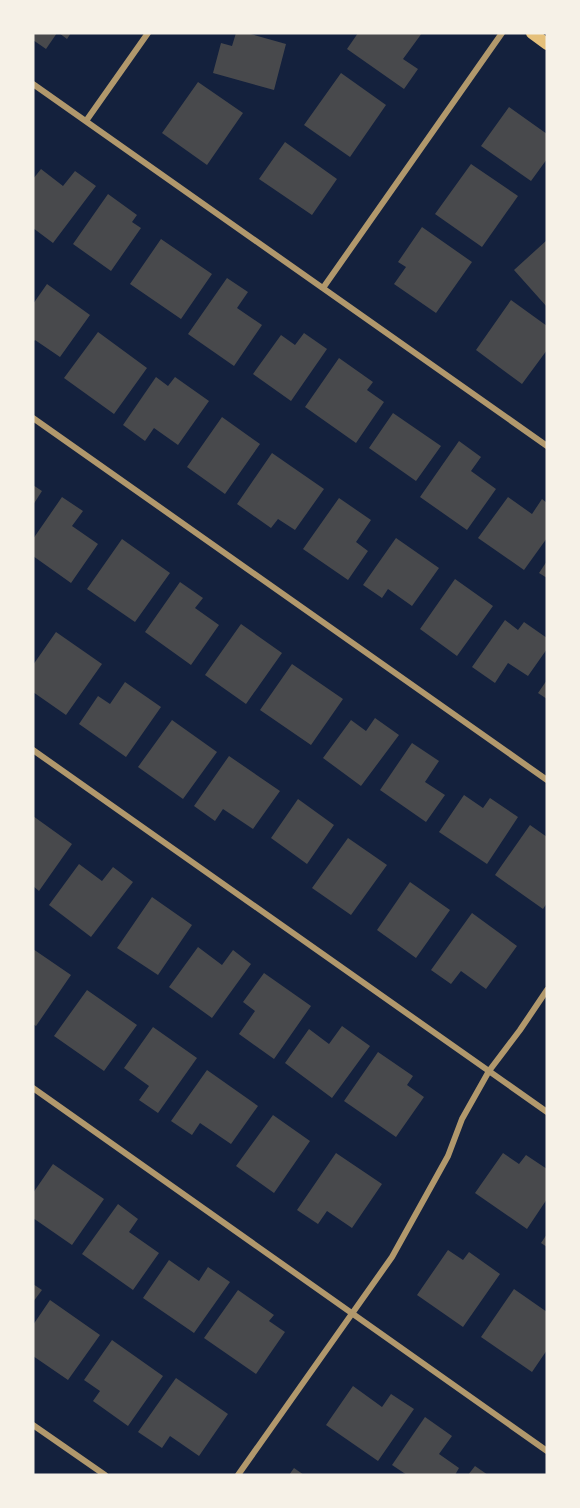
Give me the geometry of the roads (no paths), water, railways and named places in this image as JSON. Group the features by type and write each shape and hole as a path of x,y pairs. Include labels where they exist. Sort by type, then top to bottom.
{"main road":[{"path":"532,33 547,44"}],"street":[{"path":"86,121 148,33"},
{"path":"323,288 502,33"},
{"path":"33,84 547,446"},
{"path":"33,418 547,780"},
{"path":"33,750 547,1112"},
{"path":"238,1475 397,1249 448,1156 462,1119 489,1071 547,990"},
{"path":"33,1088 547,1450"},
{"path":"33,1425 105,1475"}]}
